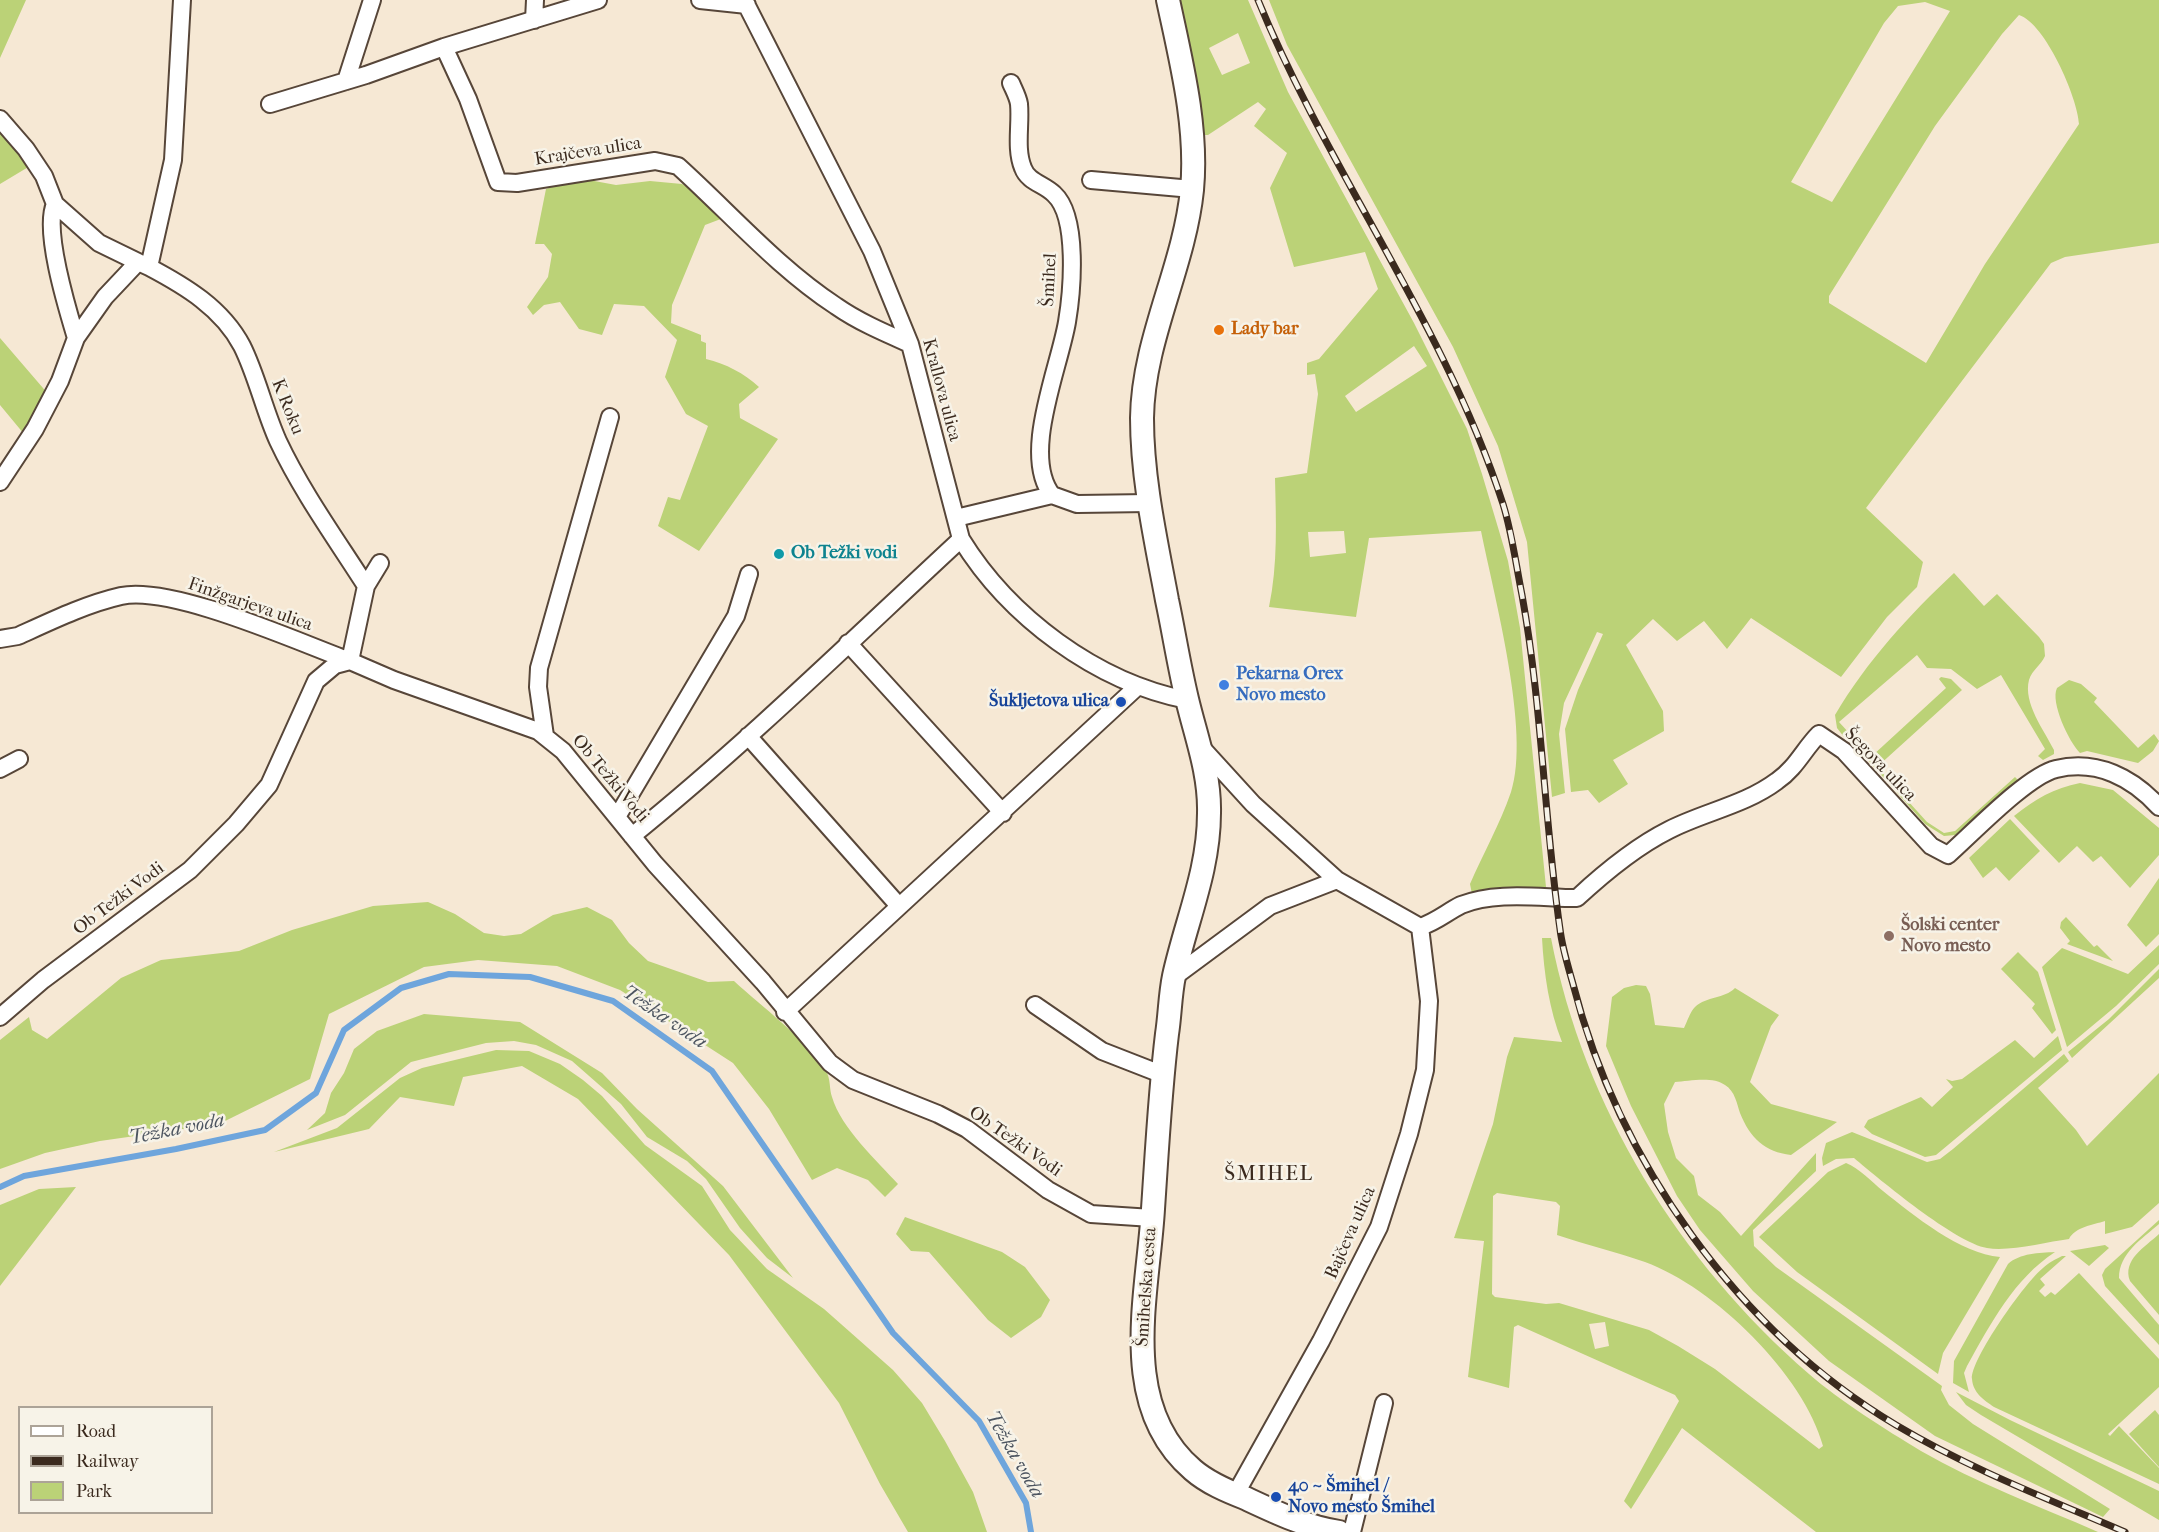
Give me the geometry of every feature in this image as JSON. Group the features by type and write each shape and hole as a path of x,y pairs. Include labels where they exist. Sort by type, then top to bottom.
{"street":[{"path":"0,482 35,429 60,381 76,338 105,297 143,264 173,160 182,0"},
{"path":"346,81 372,0"},
{"path":"534,20 535,0"},
{"path":"270,104 598,0"},
{"path":"700,0 745,3"},
{"name":"Šmihelska cesta","path":"1168,0 1188,105 1192,189 1180,247 1146,375 1142,418 1149,503 1187,700 1202,747 1209,799 1209,831 1201,886 1174,976 1161,1074 1152,1218 1140,1339 1148,1391 1166,1437 1178,1454 1210,1482 1235,1495 1326,1531"},
{"name":"Krallova ulica","path":"745,3 872,251 910,344 961,539 991,581 1028,617 1079,655 1157,694 1187,700"},
{"name":"Krajčeva ulica","path":"444,47 468,99 498,182 517,183 655,161 678,166 781,263 836,306 875,329 910,344"},
{"name":"Šmihel","path":"1011,83 1019,102 1023,168 1029,178 1055,194 1070,232 1074,266 1067,322 1041,441 1043,484 1052,495"},
{"name":"K Roku","path":"0,119 26,149 44,176 56,204 99,243 143,264 199,296 222,318 242,346 278,441 306,493 366,586"},
{"path":"1091,180 1192,189"},
{"path":"56,204 51,214 52,234 76,338"},
{"name":"Ob Težki Vodi","path":"545,736 538,687 539,668 610,417"},
{"path":"956,518 1052,495 1077,504 1149,503"},
{"path":"632,836 748,736 961,539"},
{"path":"350,661 366,586 380,563"},
{"path":"617,817 736,616 749,574"},
{"name":"Finžgarjeva ulica","path":"0,639 18,636 123,596 152,596 215,610 350,661"},
{"path":"848,643 1003,813"},
{"name":"Ob Težki Vodi","path":"0,1017 43,980 190,870 236,824 269,785 316,681 334,665 350,661 394,680 538,731 563,751 632,836 763,982 785,1012 830,1063 852,1080 938,1114 967,1129 1066,1202 1091,1214 1152,1218"},
{"path":"785,1012 1138,686"},
{"name":"Šegova ulica","path":"1428,925 1461,906 1490,898 1577,898 1635,849 1669,830 1750,798 1777,782 1796,765 1809,744 1820,734 1844,752 1931,846 1948,855 2026,786 2055,769 2077,767 2110,772 2131,781 2159,807"},
{"path":"748,736 899,906"},
{"path":"1202,747 1252,804 1337,880 1428,925"},
{"path":"0,769 19,759"},
{"path":"1174,976 1270,906 1337,880"},
{"name":"Bajčeva ulica","path":"1235,1495 1322,1341 1379,1227 1409,1134 1425,1070 1428,925"},
{"path":"1035,1005 1102,1051 1161,1074"},
{"path":"1352,1532 1384,1403"}],"green space":[{"path":"0,0 26,0 0,58"},
{"path":"1180,0 1248,0 1288,92 1414,323 1467,429 1508,561 1520,628 1546,887 1529,891 1499,889 1472,894 1470,884 1511,792 1516,766 1517,735 1508,663 1481,531 1369,538 1356,617 1269,607 1275,559 1275,478 1307,473 1318,394 1315,374 1307,375 1307,363 1319,359 1378,289 1365,252 1294,267 1270,188 1287,153 1254,126 1266,109 1258,102 1208,135 1202,135","holes":["1238,33 1250,63 1222,75 1209,48","1414,346 1427,366 1356,412 1345,396","1344,531 1346,553 1310,557 1308,532"]},
{"path":"1269,0 2159,0 2159,243 2065,257 2051,263 1866,508 1923,562 1917,587 1887,617 1841,677 1751,618 1727,649 1704,621 1677,641 1653,619 1626,645 1663,711 1664,731 1613,760 1628,784 1599,803 1588,790 1571,792 1565,729 1578,690 1603,634 1597,632 1564,703 1559,734 1565,793 1552,797 1527,542 1498,446 1453,347 1287,45","holes":["1925,2 1950,11 1832,202 1791,182 1884,23 1898,6","2019,15 2029,21 2049,46 2073,97 2079,124 1985,264 1926,363 1829,303 1829,296 1935,126 2002,34"]},
{"path":"0,130 30,166 0,184"},
{"path":"578,178 616,185 650,181 682,184 712,202 726,217 705,225 672,305 671,323 701,335 701,341 706,343 706,359 734,370 759,387 739,404 740,418 778,439 699,551 658,526 668,497 680,500 708,426 686,414 665,377 677,340 644,306 614,304 602,335 579,329 560,302 544,305 533,315 527,307 548,277 552,254 544,244 535,244 546,189"},
{"path":"0,338 49,395 24,434 0,405"},
{"path":"1954,573 1984,606 1997,594 2044,644 2045,656 2030,676 2028,689 2032,707 2054,750 2054,754 2043,760 2038,756 2045,749 2001,675 1977,689 1951,669 1927,668 1917,655 1839,722 1850,734 1844,737 1837,728 1835,715 1875,657 1905,622"},
{"path":"1941,677 1951,679 1962,690 1877,767 1927,822 1944,833 1955,831 2015,777 2018,780 1964,829 1955,835 1944,836 1925,824 1859,750 1864,748 1872,756 1946,688 1939,679"},
{"path":"2069,680 2081,684 2097,698 2094,702 2138,748 2154,734 2159,741 2153,751 2138,763 2087,751 2080,753 2066,731 2056,703 2057,688"},
{"path":"2080,783 2113,790 2159,828 2159,855 2130,888 2101,856 2093,862 2077,846 2059,863 2014,816 2045,795"},
{"path":"2010,819 2040,851 2009,881 1996,867 1983,878 1969,858"},
{"path":"2159,878 2159,934 2146,947 2127,925"},
{"path":"428,902 455,914 484,933 504,936 521,934 553,915 587,907 612,920 629,943 648,961 708,982 734,981 796,1036 818,1060 828,1074 832,1097 843,1120 860,1144 898,1184 885,1197 868,1180 837,1168 812,1180 769,1109 733,1063 620,990 557,966 478,960 424,967 329,1014 310,1079 219,1124 100,1141 45,1153 0,1169 0,1040 29,1017 32,1030 47,1039 121,978 161,960 239,951 292,930 373,906"},
{"path":"2066,917 2094,947 2097,945 2113,961 2067,944 2070,941 2060,928 2061,922"},
{"path":"1542,938 1551,938 1566,1001 1587,1062 1613,1121 1644,1177 1679,1231 1718,1282 1762,1330 1835,1395 1921,1451 1986,1484 2098,1532 1816,1532 1682,1428 1631,1509 1624,1501 1679,1401 1675,1395 1518,1325 1514,1327 1509,1388 1468,1377 1484,1241 1454,1238 1493,1124 1507,1057 1514,1037 1562,1042 1550,1004","holes":["1497,1193 1556,1202 1560,1206 1557,1235 1645,1262 1672,1274 1727,1312 1777,1363 1813,1419 1823,1446 1819,1449 1715,1369 1649,1330 1559,1303 1546,1304 1495,1297 1492,1294 1493,1196","1605,1322 1609,1346 1595,1349 1589,1324"]},
{"path":"2159,945 2159,964 2116,1006 2067,1047 2042,967 2062,948 2128,974"},
{"path":"2018,952 2038,972 2056,1030 2052,1034 2032,1008 2035,1004 2001,969"},
{"path":"2159,969 2159,978 2072,1058 2068,1052 2109,1019"},
{"path":"1636,985 1646,986 1650,994 1655,1025 1684,1028 1690,1014 1700,1003 1731,992 1735,988 1779,1015 1771,1026 1750,1082 1771,1104 1837,1122 1791,1155 1773,1151 1749,1130 1733,1094 1725,1085 1708,1080 1675,1082 1664,1104 1668,1132 1676,1158 1694,1176 1698,1195 1720,1212 1741,1236 1816,1153 1816,1171 1753,1230 1754,1246 1776,1267 1942,1386 1941,1390 1949,1405 1973,1424 2110,1509 2103,1517 1935,1436 1829,1361 1753,1291 1700,1230 1677,1196 1631,1106 1606,1046 1612,997 1624,988"},
{"path":"424,1014 520,1022 602,1073 637,1109 723,1186 793,1278 767,1258 740,1228 706,1179 687,1161 647,1137 621,1104 572,1061 536,1045 514,1041 486,1043 411,1062 345,1115 307,1130 325,1113 331,1093 344,1073 354,1049 377,1031"},
{"path":"2058,1036 2062,1050 1936,1155 1925,1157 1872,1134 1864,1127 1868,1120 1921,1097 1932,1107 1953,1087 1946,1079 1952,1081 1962,1079 2015,1040 2034,1058"},
{"path":"496,1050 529,1051 560,1064 583,1080 602,1096 645,1145 702,1186 730,1230 767,1269 824,1309 893,1370 922,1403 945,1441 973,1492 987,1532 908,1532 880,1484 839,1403 729,1255 578,1099 522,1066 463,1077 454,1106 400,1097 369,1129 274,1152 337,1128 400,1078 422,1068"},
{"path":"2064,1054 2069,1061 2038,1088 2076,1130 2087,1146 2159,1073 2159,1203 2132,1227 2105,1234 2105,1221 2080,1229 2069,1239 2017,1248 1987,1248 1973,1244 1938,1223 1854,1158 1836,1159 1823,1166 1822,1158 1826,1143 1852,1132 1927,1162 1940,1159"},
{"path":"1846,1163 1861,1172 1908,1211 1938,1232 1969,1249 2000,1257 1943,1353 1938,1374 1797,1272 1759,1237 1828,1172"},
{"path":"76,1187 0,1286 0,1205 39,1189"},
{"path":"905,1217 1002,1252 1025,1267 1050,1300 1041,1317 1011,1338 988,1320 929,1252 911,1251 896,1234"},
{"path":"2159,1220 2159,1224 2127,1254 2120,1269 2119,1278 2159,1325 2159,1345 2105,1286 2102,1275 2105,1269"},
{"path":"2159,1234 2159,1315 2130,1281 2128,1273 2136,1254"},
{"path":"2105,1245 2109,1248 2089,1266 2070,1251"},
{"path":"2055,1252 2027,1275 1995,1318 1964,1373 1969,1392 1953,1383 1954,1361 2008,1264 2024,1256"},
{"path":"2066,1256 2040,1279 2045,1285 2039,1291 2045,1297 2051,1292 2055,1295 2079,1273 2159,1359 2159,1387 2108,1434 2110,1436 2119,1426 2159,1468 2159,1484 1994,1407 1986,1402 1974,1388 1972,1379 1974,1369 2000,1321 2035,1276 2047,1264"},
{"path":"1956,1392 2159,1491 2159,1520 1981,1415 1966,1405"},
{"path":"2155,1410 2159,1415 2159,1467 2129,1434"}],"waterway":[{"name":"Težka voda","path":"0,1187 24,1176 176,1149 265,1130 316,1093 344,1030 401,988 449,974 530,977 613,1001 712,1071 893,1333 979,1421 1026,1503 1031,1532"}],"railway":[{"path":"1258,0 1318,127 1419,311 1450,374 1479,438 1503,504 1514,549 1529,636 1550,845 1564,950 1593,1050 1620,1114 1653,1177 1692,1236 1736,1291 1785,1341 1839,1386 1923,1441 2009,1482 2125,1532"}],"place":[{"name":"Lady bar","path":"1219,330"},
{"name":"Ob Težki vodi","path":"779,554"},
{"name":"Pekarna Orex Novo mesto","path":"1224,685"},
{"name":"Šukljetova ulica","path":"1121,702"},
{"name":"Šolski center Novo mesto","path":"1889,936"},
{"name":"40 ~ Šmihel / Novo mesto Šmihel","path":"1276,1497"}],"district":[{"name":"ŠMIHEL","path":"1269,1175"}]}
